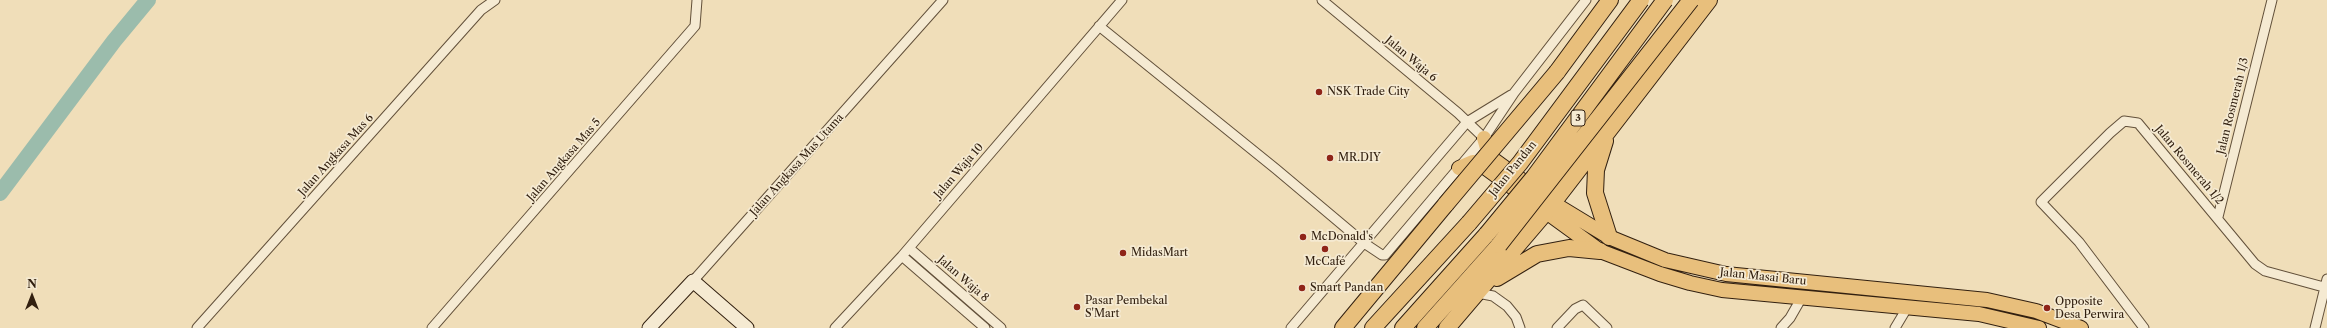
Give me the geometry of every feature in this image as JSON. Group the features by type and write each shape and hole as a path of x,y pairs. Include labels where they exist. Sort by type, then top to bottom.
{"highway":[{"path":"1344,328 1557,72 1610,0"},
{"name":"Jalan Pandan","path":"1373,328 1469,223 1520,163 1641,0"},
{"name":"Jalan Pandan","path":"1403,328 1487,234 1534,177 1665,0"},
{"path":"1425,328 1499,245 1691,0"},
{"path":"1447,328 1481,290 1549,208 1610,126 1709,0"},
{"path":"1609,236 1595,193 1596,170 1610,126"},
{"path":"1481,290 1537,254 1569,248 1600,251"}],"main road":[{"name":"Jalan Masai Baru","path":"1488,132 1489,155 1600,251 1660,274 1690,283 1722,290 1979,314 2039,328"},
{"name":"Jalan Masai Baru","path":"1459,168 1473,162 1479,163 1549,208 1665,260 1726,274 1987,300 2036,311 2081,328"}],"street":[{"name":"Jalan Angkasa Mas 6","path":"197,328 481,10 495,0"},
{"name":"Jalan Angkasa Mas 5","path":"432,328 695,26 697,0"},
{"path":"1122,0 1099,26 1276,168 1379,255 1385,255 1459,168 1488,132 1514,93 1586,0"},
{"name":"Jalan Waja 6","path":"1322,0 1467,122 1488,132"},
{"name":"Jalan Rosmerah 1/3","path":"2218,217 2272,0"},
{"name":"Jalan Angkasa Mas Utama","path":"649,328 693,281 937,2"},
{"name":"Jalan Waja 10","path":"835,328 909,248 1099,26"},
{"path":"1291,328 1467,122 1514,93"},
{"path":"1483,112 1490,115 1488,132"},
{"name":"Jalan Rosmerah 1/2","path":"2144,328 2079,242 2041,202 2124,121 2138,123 2218,217 2255,264 2265,271 2326,285"},
{"name":"Jalan Waja 8","path":"909,248 1001,328"},
{"name":"Jalan Waja 8","path":"902,256 985,328"},
{"path":"693,281 747,328"},
{"path":"2315,328 2326,285"},
{"path":"1481,290 1507,306 1516,317 1520,328"},
{"path":"1781,328 1790,318 1802,297"},
{"path":"1557,328 1575,309 1583,305 1607,328"},
{"path":"1895,328 1907,308"}],"waterway":[{"path":"0,193 114,41 148,0"}],"place":[{"name":"NSK Trade City","path":"1319,92"},
{"name":"MR.DIY","path":"1330,158"},
{"name":"McDonald's","path":"1303,237"},
{"name":"McCafé","path":"1325,249"},
{"name":"MidasMart","path":"1123,253"},
{"name":"Smart Pandan","path":"1302,288"},
{"name":"Pasar Pembekal S'Mart","path":"1077,307"},
{"name":"Opposite Desa Perwira","path":"2047,308"}]}
